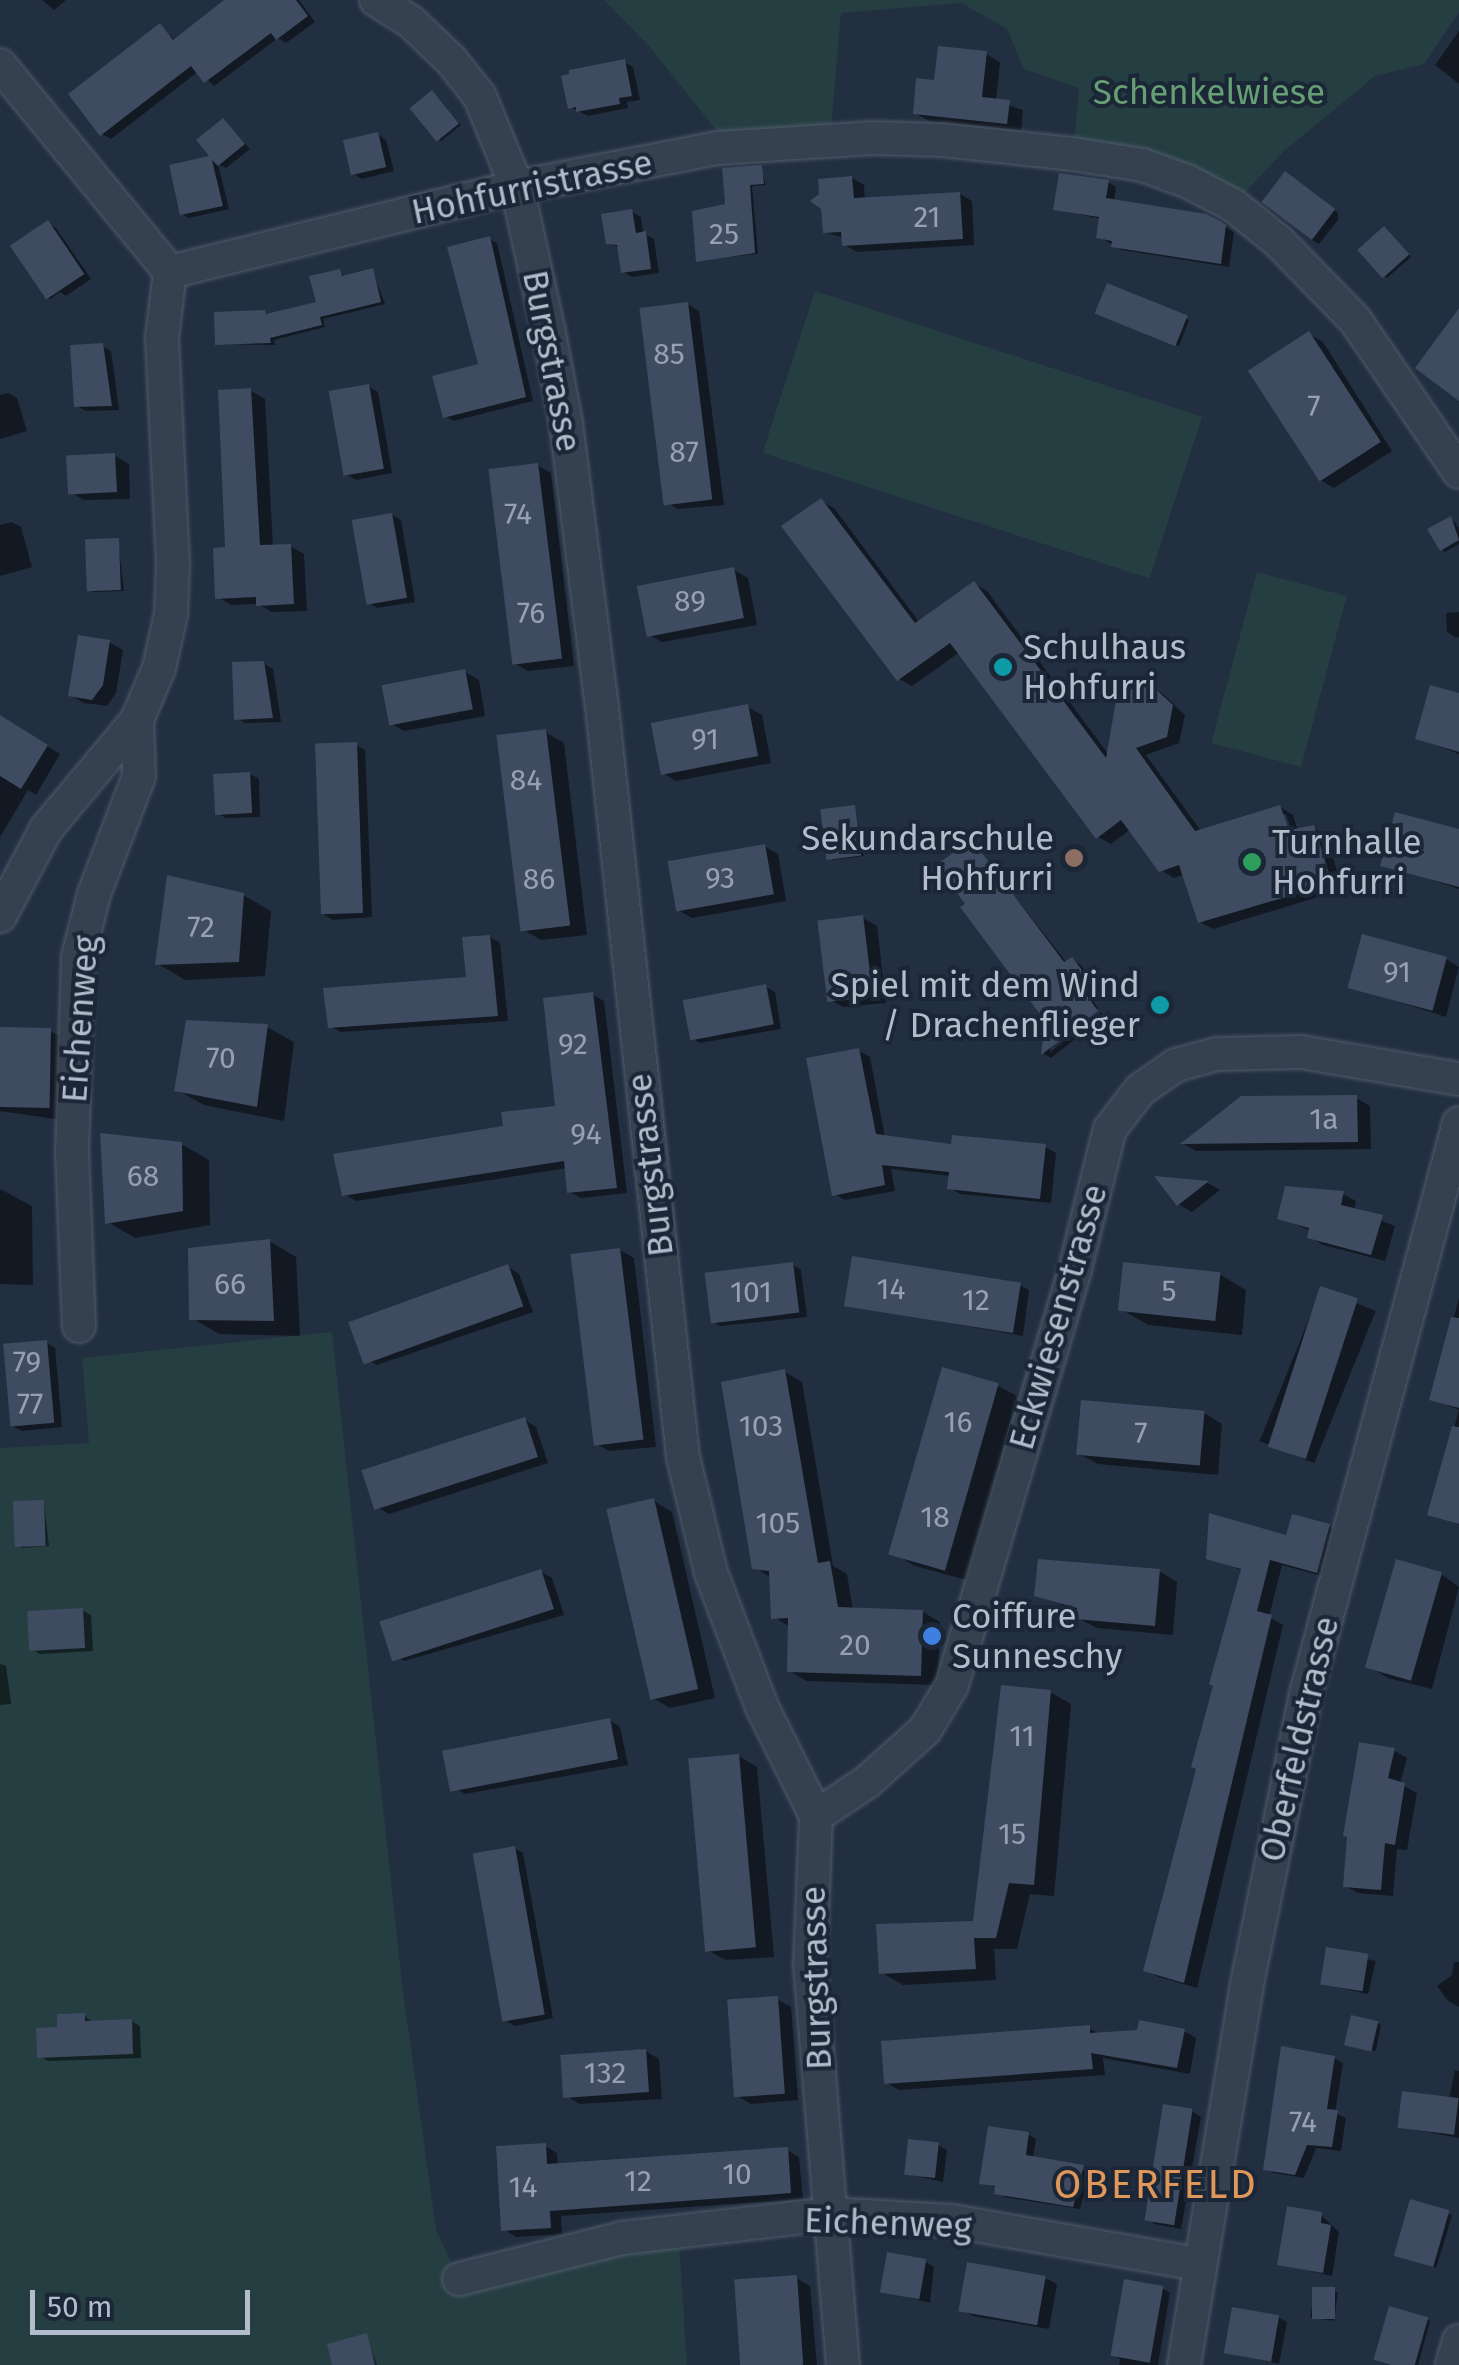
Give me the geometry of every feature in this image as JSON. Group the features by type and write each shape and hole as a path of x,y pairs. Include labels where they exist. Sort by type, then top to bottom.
{"street":[{"name":"Burgstrasse","path":"376,0 410,21 451,60 480,97 517,187 552,352 573,476 683,1457 711,1573 762,1707 816,1816 810,1964 843,2365"},
{"path":"0,66 170,272 162,338 171,614 160,668 137,720 46,829 0,916"},
{"name":"Hohfurristrasse","path":"170,272 517,187 718,148 859,139 975,143 1142,165 1188,181 1233,205 1319,280 1356,320 1459,472"},
{"name":"Eichenweg","path":"78,1326 72,1152 78,957 94,894 139,776 137,720"},
{"name":"Eckwiesenstrasse","path":"816,1816 867,1782 925,1730 952,1685 1075,1269 1110,1129 1140,1090 1176,1065 1218,1054 1301,1052 1459,1079"},
{"name":"Oberfeldstrasse","path":"1184,2365 1263,1893 1306,1694 1459,1123"},
{"name":"Eichenweg","path":"459,2279 622,2238 829,2214 952,2220 1200,2264"},
{"path":"1452,2365 1459,2341"}],"green space":[{"name":"Schenkelwiese","path":"604,0 1459,0 1459,12 1424,64 1375,76 1283,152 1233,205 1073,154 1079,88 1024,69 1007,29 961,3 841,13 830,140 718,148 716,130 648,45"},
{"path":"815,291 1202,417 1150,578 762,453"},
{"path":"1257,572 1347,596 1301,767 1211,743"},
{"path":"332,1332 402,1984 436,2230 459,2279 679,2241 687,2365 0,2365 0,1448 89,1443 82,1358"}],"building":[{"path":"224,0 296,0 308,16 276,40 271,33 204,83 191,66 100,136 68,94 160,23 173,40"},
{"path":"938,46 987,51 982,97 1010,100 1007,124 913,114 916,78 934,80"},
{"path":"625,59 632,96 619,98 620,104 576,112 576,107 568,109 561,76 569,74 569,70"},
{"path":"432,90 459,123 437,142 409,108"},
{"path":"223,118 245,144 218,166 212,160 223,206 180,215 169,165 209,156 196,140"},
{"path":"378,132 386,167 351,175 343,140"},
{"path":"762,165 764,184 750,185 755,253 696,262 692,211 725,204 722,168"},
{"path":"1285,171 1335,209 1312,240 1262,202"},
{"path":"1059,173 1109,180 1106,198 1206,214 1222,222 1226,225 1221,264 1111,247 1112,241 1096,238 1099,217 1053,210"},
{"path":"852,176 854,198 960,192 963,239 842,246 841,232 823,233 821,209 810,201 819,194 818,179"},
{"path":"632,209 636,233 646,231 651,269 621,273 617,245 606,244 601,214"},
{"path":"48,220 84,274 46,300 10,246"},
{"path":"1384,226 1409,254 1383,278 1357,250"},
{"path":"490,236 526,397 443,418 432,376 478,364 447,247"},
{"path":"373,268 381,302 320,317 322,325 270,338 271,343 215,345 214,312 265,310 266,314 316,302 309,276 340,269 342,276"},
{"path":"1107,283 1188,316 1175,346 1095,314"},
{"path":"688,302 712,500 664,505 639,308"},
{"path":"1459,308 1459,401 1415,368"},
{"path":"1309,331 1381,442 1320,481 1248,371"},
{"path":"103,343 112,406 74,407 70,345"},
{"path":"369,384 384,469 344,476 329,391"},
{"path":"251,388 260,545 291,544 294,604 256,606 256,597 215,599 213,548 225,547 218,390"},
{"path":"115,453 117,492 68,495 66,456"},
{"path":"538,463 562,659 512,665 488,469"},
{"name":"Schulhaus Hohfurri","path":"821,498 915,623 974,581 1106,758 1117,695 1149,683 1173,705 1167,737 1136,748 1195,831 1280,805 1289,830 1314,825 1329,874 1306,886 1306,891 1198,923 1179,865 1159,872 1121,820 1096,839 950,643 897,681 781,526"},
{"path":"392,513 407,598 367,605 352,520"},
{"path":"1451,516 1459,540 1440,551 1427,529"},
{"path":"119,538 121,590 87,591 85,539"},
{"path":"734,567 744,618 647,637 637,586"},
{"path":"78,635 110,640 103,685 92,700 68,696"},
{"path":"264,661 273,718 234,720 232,662"},
{"path":"465,669 473,709 389,725 382,685"},
{"path":"1430,685 1459,693 1459,752 1415,739"},
{"path":"748,704 758,756 661,775 651,723"},
{"path":"0,715 48,745 21,789 0,776"},
{"path":"546,729 570,926 521,932 496,735"},
{"path":"357,742 363,913 321,914 315,743"},
{"path":"250,772 252,813 215,815 213,774"},
{"path":"855,805 861,856 826,860 820,809"},
{"path":"1395,812 1459,829 1459,887 1380,866"},
{"path":"967,833 1064,962 1072,957 1092,983 1083,990 1098,1011 1041,1055 1045,1021 960,907 965,904 936,865 953,853 949,847"},
{"path":"765,844 774,894 676,911 668,861"},
{"path":"167,875 244,893 239,962 155,965"},
{"path":"863,915 873,996 827,1002 817,921"},
{"path":"1362,934 1447,957 1433,1011 1348,988"},
{"path":"490,935 498,1016 328,1028 323,988 466,977 462,937"},
{"path":"766,984 774,1024 690,1040 683,1000"},
{"path":"593,992 617,1188 567,1193 564,1161 342,1196 333,1154 503,1126 501,1112 555,1106 543,998"},
{"path":"186,1020 268,1024 257,1107 174,1091"},
{"path":"0,1027 51,1028 50,1108 0,1107"},
{"path":"859,1048 876,1134 951,1144 952,1135 1046,1144 1040,1199 947,1189 949,1172 882,1165 885,1185 832,1196 806,1058"},
{"path":"1357,1095 1358,1142 1180,1144 1241,1096"},
{"path":"100,1133 182,1142 183,1211 105,1224"},
{"path":"1154,1176 1209,1181 1177,1206"},
{"path":"1285,1186 1344,1191 1341,1205 1383,1215 1371,1255 1307,1238 1309,1228 1277,1219"},
{"path":"270,1239 274,1321 189,1320 188,1248"},
{"path":"620,1248 644,1440 594,1446 570,1254"},
{"path":"852,1256 1021,1283 1013,1333 844,1306"},
{"path":"793,1262 799,1313 711,1323 705,1273"},
{"path":"1123,1262 1220,1272 1215,1321 1118,1311"},
{"path":"508,1264 523,1306 364,1364 348,1322"},
{"path":"1320,1286 1358,1298 1306,1459 1268,1447"},
{"path":"1451,1317 1459,1318 1459,1408 1429,1400"},
{"path":"47,1340 54,1423 10,1427 3,1344"},
{"path":"942,1367 999,1383 945,1571 888,1554"},
{"path":"785,1369 818,1563 830,1561 838,1607 923,1610 921,1676 787,1672 788,1618 771,1619 769,1571 752,1569 721,1382"},
{"path":"1081,1400 1205,1411 1200,1466 1076,1455"},
{"path":"525,1417 538,1457 374,1510 361,1470"},
{"path":"1452,1426 1459,1427 1459,1524 1427,1515"},
{"path":"654,1498 698,1689 650,1700 606,1509"},
{"path":"44,1500 46,1546 15,1547 13,1501"},
{"path":"1209,1513 1286,1535 1292,1514 1330,1524 1317,1573 1270,1560 1257,1611 1272,1615 1184,1983 1143,1971 1196,1769 1191,1767 1213,1686 1209,1684 1241,1569 1206,1559"},
{"path":"1038,1559 1160,1569 1155,1626 1075,1619 1077,1608 1034,1596"},
{"path":"1396,1559 1442,1572 1411,1681 1365,1668"},
{"path":"541,1569 554,1609 392,1661 379,1622"},
{"path":"83,1608 85,1648 29,1651 27,1611"},
{"path":"1001,1685 1051,1690 1034,1885 1009,1883 996,1938 974,1938 976,1969 879,1974 876,1924 973,1921"},
{"path":"610,1718 618,1759 450,1792 442,1751"},
{"path":"1359,1742 1395,1748 1388,1778 1405,1783 1395,1845 1385,1843 1381,1890 1343,1887 1347,1837 1343,1836"},
{"path":"739,1754 756,1947 705,1952 688,1758"},
{"path":"515,1846 545,2014 502,2022 473,1853"},
{"path":"1326,1947 1368,1954 1363,1991 1320,1985"},
{"path":"778,1996 785,2094 734,2097 727,2000"},
{"path":"85,2013 85,2021 132,2019 133,2054 37,2058 36,2028 57,2027 57,2014"},
{"path":"1351,2015 1378,2021 1371,2052 1344,2045"},
{"path":"1139,2020 1185,2029 1177,2068 1091,2053 1093,2069 884,2084 881,2041 1090,2025 1090,2033 1137,2030"},
{"path":"1281,2046 1335,2056 1327,2109 1338,2110 1332,2147 1307,2145 1295,2175 1263,2170"},
{"path":"646,2049 649,2092 563,2098 560,2055"},
{"path":"1402,2091 1459,2098 1454,2135 1397,2128"},
{"path":"1163,2104 1193,2109 1174,2225 1145,2221"},
{"path":"988,2126 1029,2132 1026,2155 1084,2165 1073,2207 994,2194 995,2186 979,2184"},
{"path":"908,2139 939,2142 935,2178 904,2175"},
{"path":"546,2143 547,2164 788,2147 791,2193 550,2211 551,2228 501,2231 496,2146"},
{"path":"1410,2199 1449,2210 1433,2267 1394,2256"},
{"path":"1287,2206 1322,2212 1321,2223 1331,2225 1323,2273 1277,2265"},
{"path":"887,2252 926,2259 919,2299 880,2292"},
{"path":"967,2262 1046,2276 1037,2325 958,2311"},
{"path":"797,2275 803,2365 740,2365 734,2279"},
{"path":"1124,2279 1163,2286 1150,2363 1110,2356"},
{"path":"1312,2287 1335,2287 1335,2319 1312,2319"},
{"path":"1389,2306 1428,2317 1415,2365 1374,2360"},
{"path":"1232,2307 1279,2315 1271,2362 1224,2353"},
{"path":"367,2333 375,2365 332,2365 327,2344"}],"place":[{"name":"Schulhaus Hohfurri","path":"1003,667"},
{"name":"Sekundarschule Hohfurri","path":"1074,858"},
{"name":"Turnhalle Hohfurri","path":"1252,862"},
{"name":"Spiel mit dem Wind / Drachenflieger","path":"1160,1005"},
{"name":"Coiffure Sunneschy","path":"932,1636"}],"district":[{"name":"OBERFELD","path":"1156,2185"}]}
